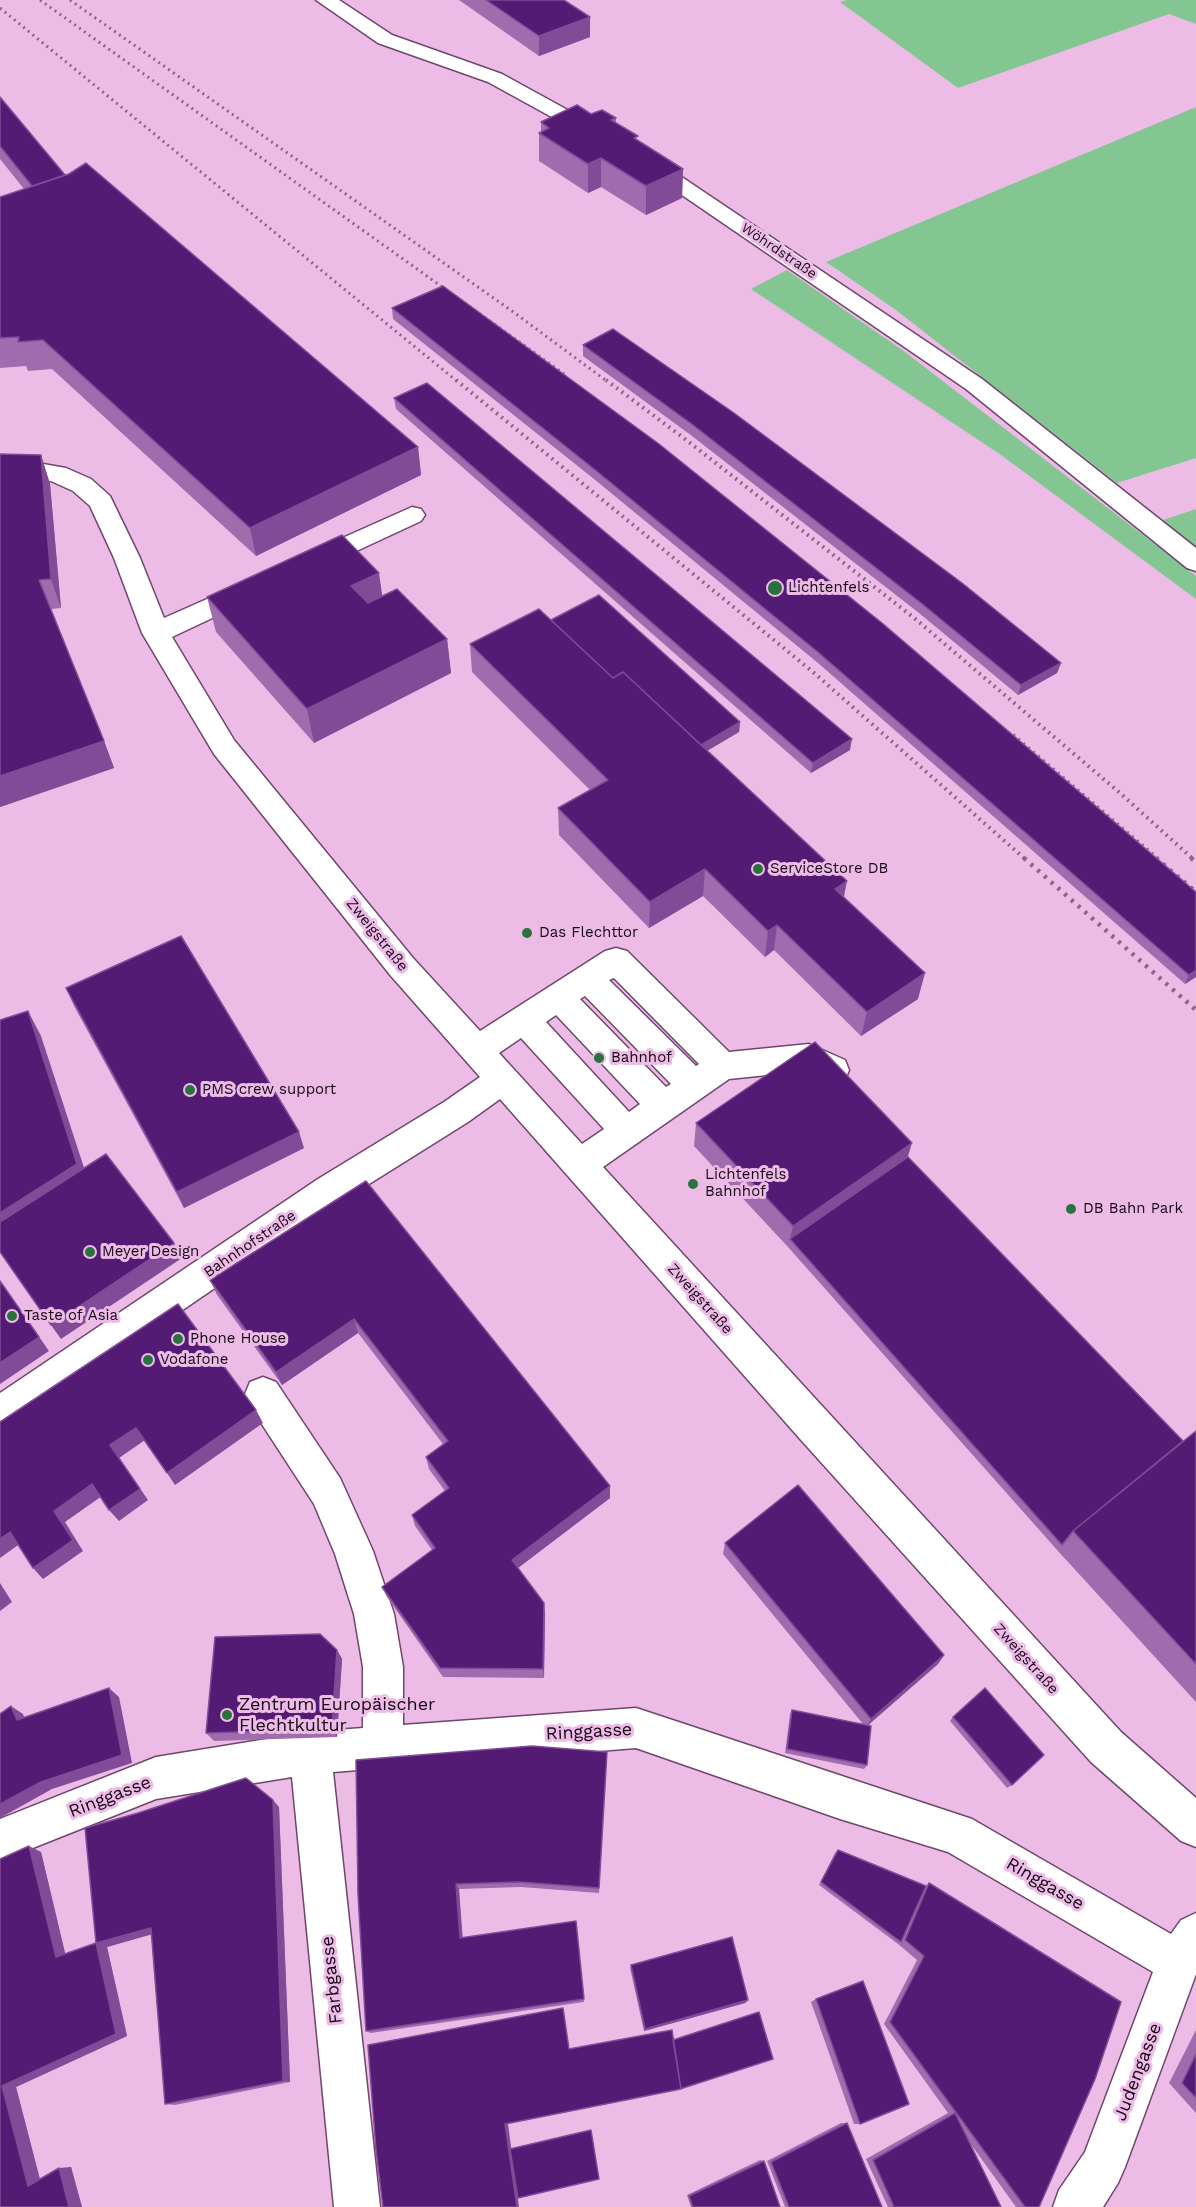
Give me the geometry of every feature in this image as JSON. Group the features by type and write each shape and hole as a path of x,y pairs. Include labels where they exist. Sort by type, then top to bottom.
{"street":[{"name":"Wöhrdstraße","path":"326,0 385,39 495,78 660,169 974,384 1196,562"},
{"name":"Zweigstraße","path":"0,467 15,467 57,474 82,485 101,502 127,558 156,633 224,747 402,967 814,1427 1106,1747 1196,1826"},
{"path":"156,633 412,515"},
{"path":"477,1050 616,960 722,1066"},
{"path":"588,979 694,1086"},
{"path":"559,998 664,1107"},
{"path":"524,1020 627,1132"},
{"path":"580,1164 722,1066 809,1057 847,1078"},
{"name":"Bahnhofstraße","path":"0,1414 330,1190 456,1112 502,1079"},
{"path":"263,1394 327,1491 354,1551 374,1614 383,1667 383,1747"},
{"name":"Ringgasse","path":"0,1840 156,1779 310,1753 636,1728 840,1798 957,1834 1187,1948"},
{"name":"Farbgasse","path":"310,1753 357,2207"},
{"name":"Judengasse","path":"1076,2207 1102,2167 1187,1948"}],"green space":[{"path":"847,0 1196,0 1196,24 1169,14 958,88 840,2"},
{"path":"1196,107 1196,458 1117,483 896,310 826,262"},
{"path":"787,270 905,352 1196,576 1196,599 1001,455 751,289"},
{"path":"1196,509 1196,547 1160,521"}],"building":[{"path":"486,0 564,0 590,17 539,36"},
{"path":"0,97 65,175 32,186 0,146"},
{"path":"577,105 591,114 602,110 616,118 611,120 638,136 634,138 683,169 646,186 601,158 588,164 539,133 549,128 541,122"},
{"path":"86,163 418,447 250,528 43,340 18,342 19,337 0,338 0,197 69,174"},
{"path":"443,286 659,444 882,623 1196,892 1196,970 1189,975 819,653 392,308"},
{"path":"613,329 734,413 962,583 1061,663 1021,685 921,603 693,425 583,345"},
{"path":"427,383 852,739 813,763 394,398"},
{"path":"0,454 41,455 51,579 39,580 104,741 0,776"},
{"path":"342,535 379,573 351,586 368,603 397,589 447,639 307,709 207,597"},
{"path":"599,595 740,722 701,745 623,672 613,678 551,620"},
{"path":"539,609 613,678 623,672 847,881 835,889 925,973 867,1012 777,925 768,931 705,869 650,902 558,808 608,780 470,644"},
{"path":"181,936 299,1132 177,1192 66,988"},
{"path":"28,1011 77,1164 0,1213 0,1020"},
{"path":"815,1042 912,1143 793,1226 696,1123"},
{"path":"106,1154 174,1243 51,1325 0,1252 0,1222"},
{"path":"908,1157 1183,1441 1073,1531 1062,1545 790,1239"},
{"path":"366,1181 610,1486 512,1560 544,1603 543,1669 440,1668 382,1587 435,1548 412,1515 449,1488 426,1457 448,1441 354,1319 276,1372 210,1280"},
{"name":"Taste of Asia","path":"0,1281 39,1337 0,1363"},
{"path":"178,1304 256,1410 167,1473 136,1428 110,1445 140,1489 109,1510 92,1484 54,1511 73,1540 33,1568 10,1532 0,1539 0,1422"},
{"path":"1196,1431 1196,1664 1073,1531"},
{"path":"798,1485 944,1655 871,1719 725,1543"},
{"path":"320,1634 337,1650 332,1729 206,1733 215,1637"},
{"path":"109,1688 122,1755 41,1782 0,1804 0,1714 11,1706 17,1720"},
{"path":"985,1688 1044,1755 1012,1785 953,1717"},
{"path":"792,1710 871,1726 867,1765 787,1749"},
{"path":"532,1746 607,1752 599,1888 519,1882 456,1884 460,1938 576,1921 584,1999 366,2031 358,1894 356,1760"},
{"path":"246,1778 273,1800 283,2081 165,2104 151,1928 96,1943 85,1828"},
{"path":"29,1846 56,1957 96,1943 116,2034 2,2086 28,2186 59,2168 69,2207 0,2207 0,1859"},
{"path":"838,1850 926,1886 901,1942 821,1882"},
{"path":"929,1883 1121,2002 1095,2079 1039,2207 1025,2207 890,2022 924,1956 905,1940"},
{"path":"732,1937 748,2000 645,2029 631,1965"},
{"path":"863,1981 909,2104 860,2124 816,1999"},
{"path":"563,2008 569,2049 672,2030 681,2089 505,2124 517,2207 383,2207 368,2045"},
{"path":"759,2012 773,2059 681,2089 673,2040"},
{"path":"1196,2054 1196,2098 1182,2083"},
{"path":"955,2113 1001,2207 894,2207 873,2160"},
{"path":"847,2123 882,2207 789,2207 771,2162"},
{"path":"591,2130 599,2179 518,2198 510,2149"},
{"path":"764,2161 780,2207 693,2207 689,2196"}],"railway":[{"path":"40,0 567,376"},
{"path":"70,0 512,311 608,382"},
{"path":"0,8 458,382"},
{"path":"456,380 813,672 1025,859"},
{"path":"606,380 913,617 1120,793 1193,859"},
{"path":"1013,735 1158,859"},
{"path":"1024,858 1196,1010"},
{"path":"1156,858 1196,892"},
{"path":"1191,858 1196,862"}],"place":[{"name":"Lichtenfels","path":"775,588"},
{"name":"ServiceStore DB","path":"758,869"},
{"name":"Das Flechttor","path":"527,933"},
{"name":"Bahnhof","path":"599,1058"},
{"name":"PMS crew support","path":"190,1090"},
{"name":"Lichtenfels Bahnhof","path":"693,1184"},
{"name":"DB Bahn Park","path":"1071,1209"},
{"name":"Meyer Design","path":"90,1252"},
{"name":"Taste of Asia","path":"12,1316"},
{"name":"Phone House","path":"178,1339"},
{"name":"Vodafone","path":"148,1360"},
{"name":"Zentrum Europäischer Flechtkultur","path":"227,1715"}]}
